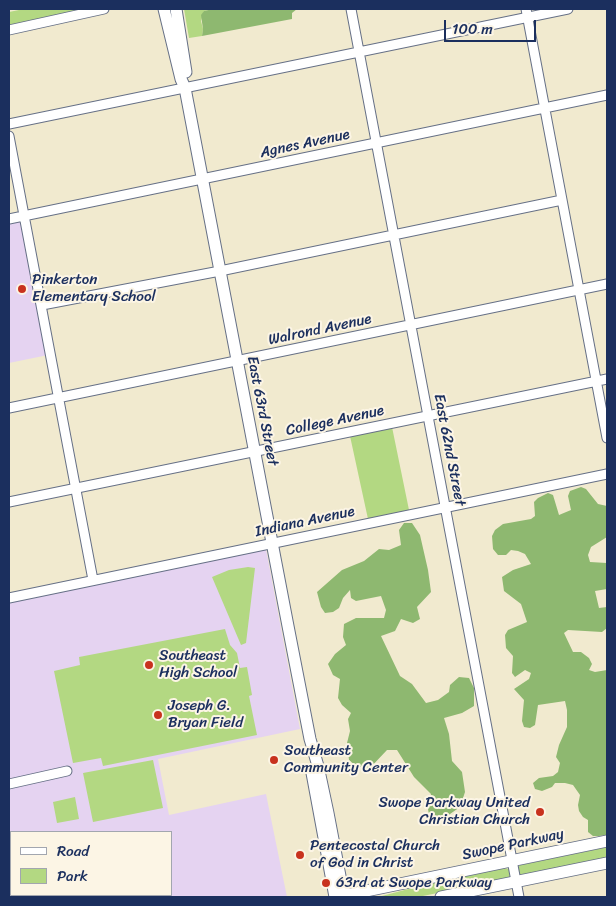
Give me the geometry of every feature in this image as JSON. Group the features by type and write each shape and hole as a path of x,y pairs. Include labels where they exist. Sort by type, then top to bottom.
{"main road":[{"name":"East 63rd Street","path":"164,9 181,79 185,88 310,739 328,813 339,897"},
{"name":"East 63rd Street","path":"176,9 187,78 185,88"},
{"name":"Swope Parkway","path":"339,897 607,841"},
{"path":"441,897 607,863"}],"street":[{"path":"9,30 104,9"},
{"name":"East 62nd Street","path":"351,9 519,897"},
{"path":"9,124 359,52 527,13 568,9"},
{"path":"527,13 607,438"},
{"name":"Agnes Avenue","path":"9,219 607,95"},
{"path":"9,136 94,580"},
{"path":"42,306 562,200"},
{"name":"Walrond Avenue","path":"9,408 607,284"},
{"name":"College Avenue","path":"9,502 607,379"},
{"name":"Indiana Avenue","path":"9,598 607,474"},
{"path":"9,784 67,771"}],"shaded area":[{"name":"Pinkerton Elementary School","path":"19,220 23,222 48,355 9,363 9,222"},
{"name":"Southeast High School","path":"266,549 300,729 158,759 169,815 266,794 287,897 9,897 9,602"}],"green space":[{"path":"24,9 91,9 9,26 9,12"},
{"path":"184,9 213,9 204,11 201,21 202,36 189,38"},
{"path":"213,9 297,9 292,13 292,19 202,36 201,15 204,11"},
{"path":"392,427 409,510 368,519 350,436"},
{"path":"581,487 586,489 598,504 607,506 607,537 591,547 588,555 590,562 607,563 607,589 595,591 599,608 607,607 607,628 602,632 568,630 564,633 573,652 581,652 589,658 592,664 589,670 595,672 607,670 607,835 599,836 593,836 588,832 588,820 579,811 580,795 573,785 555,783 552,787 542,791 535,789 533,783 539,778 553,776 558,772 560,763 556,757 567,727 567,710 565,701 538,705 535,725 530,728 524,727 522,721 524,700 514,689 529,679 531,673 525,670 515,677 512,673 513,656 506,648 505,635 508,630 527,622 521,604 504,591 502,577 513,570 531,564 525,554 518,551 511,550 506,555 498,555 493,549 492,536 495,530 503,524 531,519 535,516 534,502 548,493 553,495 559,515 571,510 568,496 570,491"},
{"path":"404,523 412,523 420,535 431,592 417,607 420,619 413,623 401,619 395,631 381,636 400,676 412,684 426,703 438,700 449,692 450,685 459,677 469,678 474,688 474,706 462,713 444,718 449,734 452,761 462,772 465,792 460,807 440,821 430,820 428,809 431,794 414,777 397,750 387,750 369,769 356,766 349,760 347,743 350,731 348,719 351,713 342,705 338,698 340,679 333,675 328,664 335,654 346,645 343,637 344,624 356,618 384,618 386,610 381,596 356,601 351,598 350,590 343,598 339,608 333,612 325,613 321,607 317,592 342,570 364,561 379,549 389,550 401,545 399,530"},
{"path":"248,567 255,568 246,643 241,645 212,577 229,570"},
{"name":"Joseph G. Bryan Field","path":"225,629 230,645 237,653 240,668 247,667 252,695 249,696 257,735 103,766 101,758 73,763 54,671 80,665 79,657"},
{"path":"153,760 163,808 93,822 83,773"},
{"path":"75,797 79,819 57,823 53,802"},
{"path":"607,847 607,859 520,875 518,867 520,865"},
{"path":"503,868 509,869 510,878 418,897 378,897 416,887"}],"place":[{"name":"Pinkerton Elementary School","path":"22,289"},
{"name":"Southeast High School","path":"149,665"},
{"name":"Joseph G. Bryan Field","path":"158,715"},
{"name":"Southeast Community Center","path":"274,760"},
{"name":"Swope Parkway United Christian Church","path":"540,812"},
{"name":"Pentecostal Church of God in Christ","path":"300,855"},
{"name":"63rd at Swope Parkway","path":"326,883"}]}
